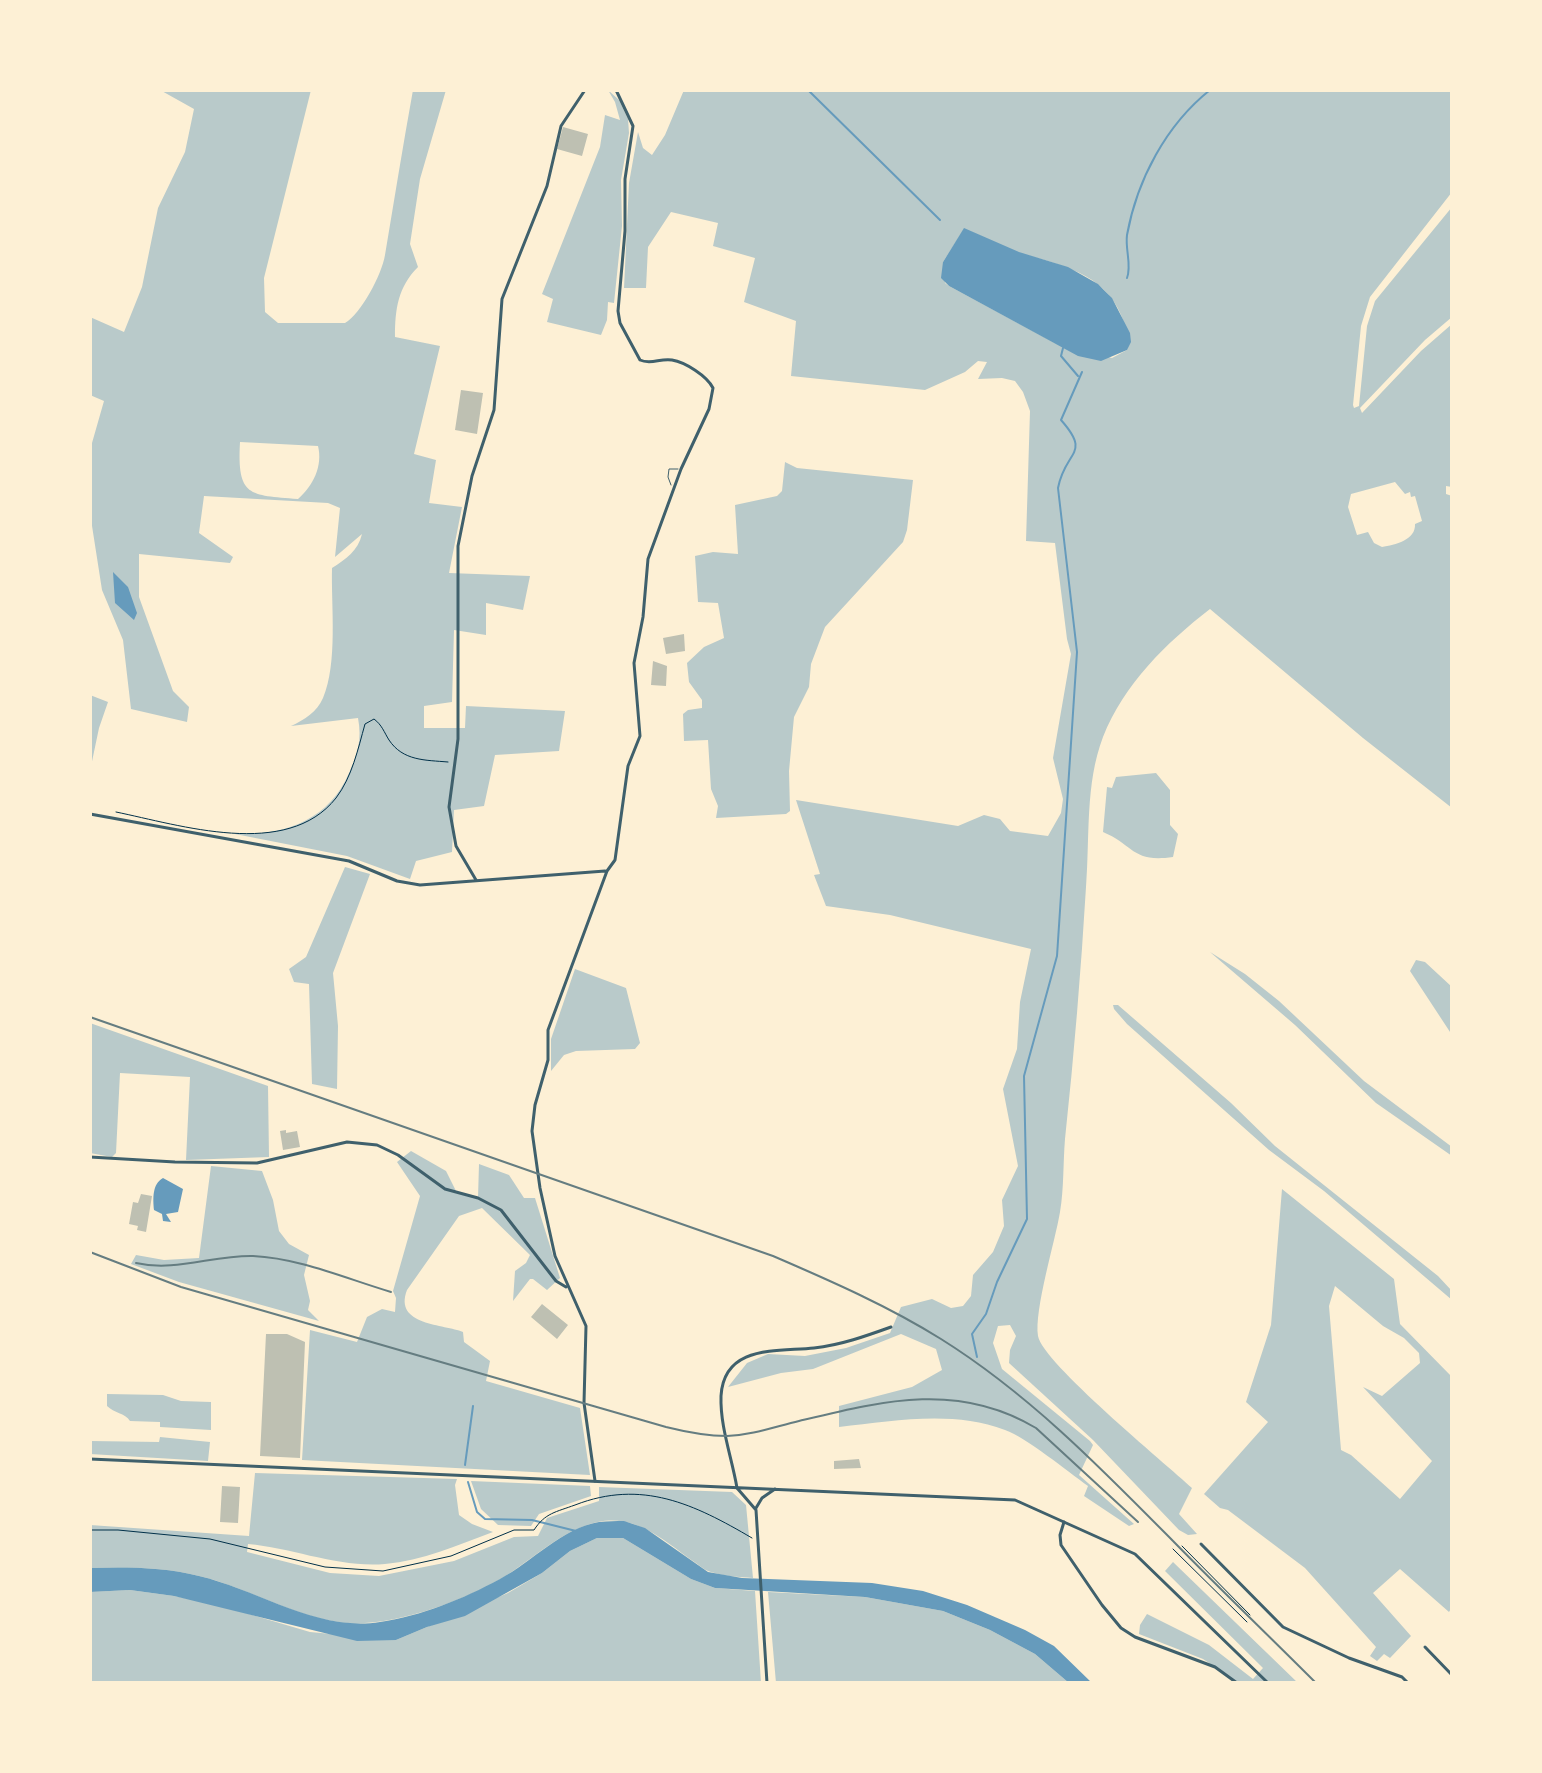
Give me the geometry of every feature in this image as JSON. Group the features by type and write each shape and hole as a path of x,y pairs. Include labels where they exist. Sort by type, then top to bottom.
{"street":[{"path":"476,880 456,846 449,797 458,739 458,546 472,476 494,410 500,309 514,264 547,186 561,126 585,90"},
{"path":"595,1481 584,1403 586,1326 555,1256 540,1188 532,1131 533,1116 548,1060 548,1030 607,871 615,860 628,766 640,736 634,663 643,617 648,559 681,469 709,409 713,388 702,376 673,360 648,363 640,360 620,323 618,311 625,231 625,179 633,126 616,90"},
{"path":"90,814 349,861 397,881 420,885 607,871"},
{"path":"90,1157 257,1163 347,1142 377,1145 398,1155 445,1189 478,1198 501,1210 556,1281 569,1290"},
{"path":"756,1510 737,1488 721,1395 727,1374 737,1361 767,1350 813,1348 847,1342 891,1327"},
{"path":"90,1459 1015,1500 1135,1554 1268,1683"},
{"path":"767,1683 756,1510 762,1498 775,1489"},
{"path":"1064,1522 1061,1545 1121,1628 1135,1637 1215,1667 1237,1683"},
{"path":"1201,1544 1283,1627 1349,1658 1402,1677 1408,1683"},
{"path":"1425,1647 1452,1675"}],"lane":[{"path":"674,488 668,482 669,469 681,469"}],"path":[{"path":"115,820 116,812 203,829 256,835 307,821 323,812 336,798 353,764 365,724 374,719 396,749 409,757 454,762"},
{"path":"90,1530 210,1539 325,1567 383,1571 451,1556 514,1530 535,1528 540,1519 593,1498 650,1495 688,1504 757,1541"},
{"path":"1182,1546 1250,1615"},
{"path":"1173,1549 1247,1622"}],"shaded area":[{"path":"160,90 311,90 264,278 265,312 278,323 345,323 364,303 383,263 413,90 446,90 420,179 410,244 418,267 402,291 396,317 395,337 440,346 414,454 436,460 429,503 462,507 449,573 530,576 523,610 486,603 486,635 454,630 452,702 424,706 424,728 465,728 466,706 565,711 559,751 495,755 484,806 454,810 452,852 416,861 410,879 347,856 235,834 287,828 317,813 330,803 340,789 357,753 360,733 358,718 291,726 310,715 323,698 331,668 332,568 347,558 362,534 335,557 340,508 328,503 204,496 199,533 233,557 230,563 139,554 139,597 173,691 189,707 187,722 131,709 123,640 102,590 90,513 90,450 104,401 90,395 90,317 124,332 142,287 158,208 185,152 194,109","holes":["240,442 318,446 316,475 298,499 257,494 244,483"]},
{"path":"608,90 619,100 628,119 629,133 621,180 622,226 614,303 608,302 607,320 601,335 547,322 553,299 542,294 600,147 605,115 620,120"},
{"path":"684,90 1452,90 1452,192 1370,297 1361,326 1353,405 1354,408 1359,406 1367,326 1375,301 1452,207 1452,317 1425,340 1360,408 1362,413 1421,351 1452,324 1452,487 1446,486 1446,494 1452,496 1452,808 1363,738 1210,609 1162,650 1134,682 1103,737 1093,773 1062,1194 1039,1310 1038,1336 1060,1368 1192,1488 1179,1514 1197,1534 1188,1535 1179,1530 1093,1440 1009,1363 1016,1336 1010,1325 998,1326 993,1343 1002,1369 1090,1441 1093,1445 1079,1475 1134,1524 1129,1526 1084,1496 1088,1486 1035,1447 1005,1430 964,1420 944,1419 839,1427 839,1406 912,1387 942,1370 936,1349 901,1334 813,1369 781,1373 728,1387 747,1363 768,1354 805,1356 846,1348 890,1333 901,1307 932,1299 951,1308 963,1306 971,1296 973,1275 993,1252 1004,1226 1002,1200 1018,1166 1003,1089 1017,1049 1020,1002 1031,949 890,915 826,906 814,875 820,874 796,800 958,826 984,815 1000,819 1010,831 1048,836 1061,813 1063,799 1053,758 1071,654 1055,543 1026,541 1030,411 1015,381 978,379 987,362 978,361 965,372 925,390 791,376 796,321 744,302 755,258 713,246 718,223 671,212 648,247 646,288 624,288 629,183 638,132 643,148 652,155 665,135","holes":["964,229 1092,280 1104,289 1121,315 1128,335 1127,350 1112,358 1055,343 949,286 945,283 943,262","1395,482 1405,494 1410,492 1411,497 1415,496 1422,521 1415,524 1408,538 1382,547 1374,543 1368,532 1357,535 1348,507 1351,494"]},
{"path":"785,462 797,468 913,480 907,530 903,542 825,627 811,664 809,687 794,717 789,771 790,811 786,814 716,818 718,806 711,789 708,740 684,741 683,714 702,708 702,700 689,682 687,663 704,647 724,638 718,603 698,602 695,556 713,552 738,554 735,505 777,496 782,491"},
{"path":"90,695 108,702 90,771"},
{"path":"1156,773 1170,790 1170,825 1178,834 1173,857 1141,855 1103,832 1107,787 1112,788 1116,777"},
{"path":"345,867 370,874 333,973 338,1026 337,1089 312,1084 309,984 294,982 289,969 306,957"},
{"path":"1210,952 1279,1001 1364,1081 1452,1147 1452,1156 1376,1103 1295,1025"},
{"path":"1416,960 1425,962 1452,987 1452,1035 1410,971"},
{"path":"575,969 626,988 640,1043 635,1049 576,1051 564,1055 551,1071 551,1039"},
{"path":"1113,1005 1118,1005 1231,1103 1275,1146 1438,1276 1452,1291 1452,1300 1324,1191 1269,1150 1127,1024"},
{"path":"90,1023 268,1086 269,1157 186,1160 190,1077 120,1073 116,1153 112,1157 90,1153"},
{"path":"411,1151 446,1171 457,1193 478,1198 479,1164 509,1175 524,1198 535,1198 560,1278 547,1290 530,1279 513,1301 515,1271 526,1263 530,1255 482,1208 459,1216 407,1290 405,1302 407,1311 423,1322 463,1332 464,1342 490,1361 486,1381 580,1408 590,1475 302,1460 310,1330 357,1342 367,1317 382,1309 395,1312 393,1291 420,1196 397,1162"},
{"path":"211,1166 262,1171 273,1200 279,1231 289,1244 309,1255 304,1275 310,1301 308,1310 319,1321 179,1282 131,1264 136,1255 164,1260 199,1258"},
{"path":"1282,1189 1394,1279 1400,1324 1452,1377 1452,1607 1449,1612 1400,1569 1373,1593 1411,1636 1390,1658 1384,1654 1377,1661 1370,1656 1376,1647 1305,1568 1204,1494 1268,1422 1246,1402 1271,1325","holes":["1335,1286 1383,1326 1404,1338 1419,1353 1420,1363 1382,1396 1363,1387 1432,1461 1400,1499 1351,1455 1341,1450 1329,1306"]},
{"path":"107,1394 163,1395 181,1401 211,1402 211,1430 160,1427 160,1422 130,1421 107,1406"},
{"path":"160,1437 210,1442 208,1461 90,1454 90,1441 159,1442"},
{"path":"255,1473 457,1479 459,1515 493,1532 426,1556 385,1564 351,1563 248,1544 247,1552 330,1573 379,1576 454,1561 514,1537 538,1536 547,1518 599,1501 599,1487 732,1492 746,1505 753,1578 708,1571 647,1530 611,1520 573,1531 504,1577 469,1595 429,1610 367,1623 330,1621 311,1616 217,1581 186,1573 145,1568 90,1568 90,1525 249,1536"},
{"path":"471,1481 590,1486 591,1496 539,1514 531,1526 498,1525 481,1509"},
{"path":"597,1538 623,1538 691,1579 715,1588 755,1591 761,1683 90,1683 90,1592 130,1590 174,1596 215,1604 310,1632 396,1640 508,1593 542,1573 570,1551"},
{"path":"1173,1562 1298,1683 1239,1683 1203,1659 1139,1634 1140,1625 1147,1614 1209,1645 1253,1679 1263,1668 1165,1571"},
{"path":"768,1592 865,1597 943,1611 990,1630 1035,1654 1069,1683 776,1683"}],"water":[{"path":"964,228 1019,252 1068,267 1098,284 1112,298 1130,333 1131,342 1127,350 1101,361 1078,356 949,286 941,278 943,262"},
{"path":"113,572 128,587 137,613 134,620 115,603"},
{"path":"163,1178 183,1189 178,1212 166,1214 171,1222 163,1221 162,1214 154,1210 155,1188"},
{"path":"624,1521 645,1528 708,1572 742,1578 872,1583 923,1591 967,1605 1054,1646 1092,1683 1069,1683 1035,1654 990,1630 943,1611 865,1597 715,1588 691,1579 623,1538 597,1538 570,1551 542,1573 465,1616 396,1640 357,1641 174,1596 130,1590 90,1592 90,1568 159,1569 221,1582 311,1616 357,1623 380,1622 442,1606 471,1593 512,1572 560,1538 585,1525"}],"building":[{"path":"563,127 588,134 582,156 557,149"},
{"path":"461,390 483,393 477,434 455,430"},
{"path":"684,634 685,651 666,654 663,638"},
{"path":"653,661 667,666 666,686 651,685"},
{"path":"286,1130 286,1133 297,1131 300,1147 283,1150 280,1131"},
{"path":"141,1194 152,1196 146,1232 129,1224 133,1202 138,1203"},
{"path":"542,1304 568,1325 557,1339 531,1317"},
{"path":"266,1334 287,1334 305,1342 300,1458 260,1456"},
{"path":"859,1459 861,1468 834,1469 834,1461"},
{"path":"222,1486 240,1487 238,1523 220,1522"}],"waterway":[{"path":"808,90 940,220"},
{"path":"1127,278 1127,235 1146,174 1167,137 1210,90"},
{"path":"1063,348 1061,356 1078,376"},
{"path":"977,1357 972,1334 986,1314 997,1282 1027,1219 1024,1076 1057,956 1077,652 1058,488 1076,447 1075,440 1061,420 1082,372"},
{"path":"465,1465 473,1406"},
{"path":"468,1482 477,1512 485,1519 532,1520 576,1531"}],"railway":[{"path":"90,1017 773,1256 901,1316 973,1361 1064,1434 1316,1683"},
{"path":"90,1252 181,1287 666,1427 696,1433 745,1434 860,1407 919,1399 978,1404 1007,1413 1036,1428 1138,1522"},
{"path":"136,1263 166,1266 253,1256 305,1265 391,1292"}]}
